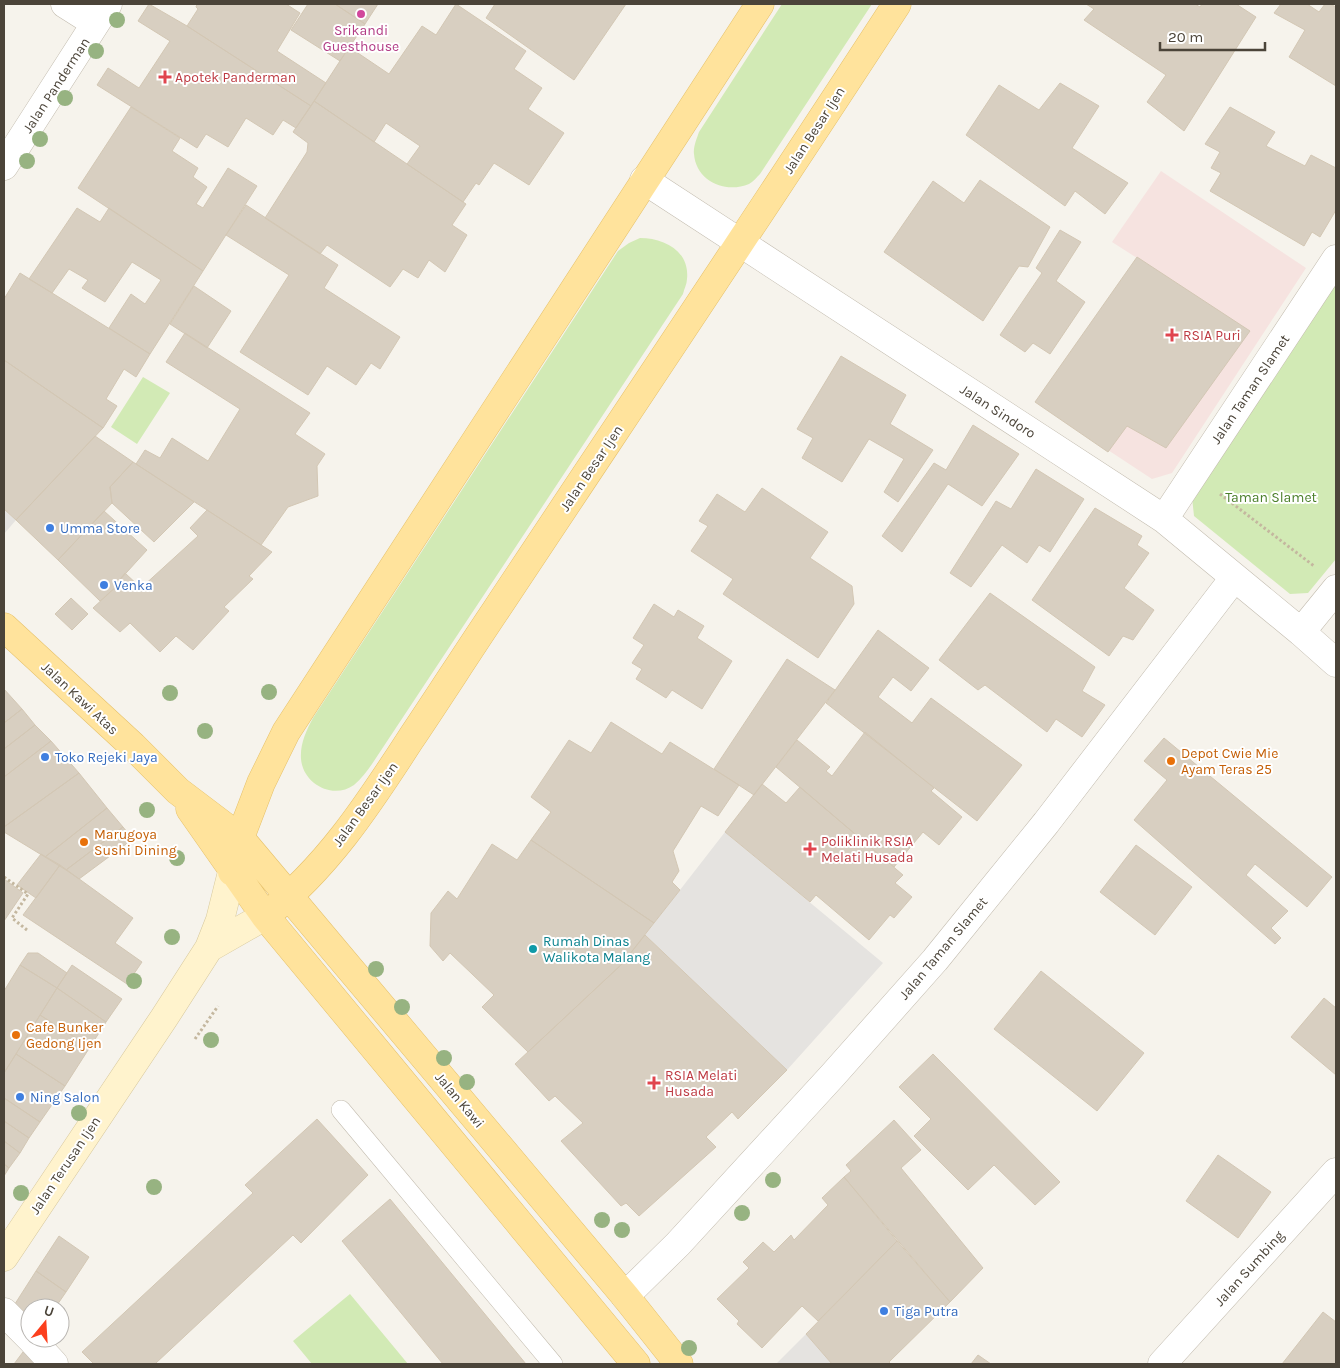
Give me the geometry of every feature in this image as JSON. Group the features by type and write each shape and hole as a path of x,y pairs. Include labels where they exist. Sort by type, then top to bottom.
{"main road":[{"path":"636,1364 265,916 232,872 240,838 261,783 286,732 760,4"},
{"name":"Jalan Besar Ijen","path":"265,916 290,896 341,841 381,785 468,651 741,243 897,4"},
{"name":"Jalan Kawi Atas","path":"4,627 133,746 178,791 240,838"},
{"name":"Jalan Kawi Atas","path":"178,791 232,872"},
{"name":"Jalan Kawi","path":"240,838 625,1296 679,1364"}],"street":[{"path":"66,4 102,13"},
{"name":"Jalan Panderman","path":"4,166 102,13"},
{"name":"Jalan Sindoro","path":"644,180 1164,519 1336,663"},
{"name":"Jalan Taman Slamet","path":"1164,519 1336,259"},
{"name":"Jalan Taman Slamet","path":"625,1296 678,1244 833,1076 935,960 1046,823 1234,578"},
{"path":"1301,632 1328,580"},
{"name":"Jalan Terusan Ijen","path":"4,1256 209,948 220,920 232,872"},
{"name":"Jalan Terusan Ijen","path":"209,948 265,916"},
{"name":"Jalan Sumbing","path":"1162,1364 1336,1172"},
{"path":"4,1312 20,1328"},
{"path":"39,1348 54,1364"}],"lane":[{"path":"341,1110 553,1364"}],"path":[{"path":"1194,473 1328,580"},
{"path":"4,877 28,894 12,918 27,930"},
{"path":"195,1039 218,1006"}],"shaded area":[{"name":"RSIA Puri","path":"1161,171 1306,268 1172,473 1152,479 1035,402 1137,258 1112,242"},
{"path":"4,509 16,520 4,534"},
{"path":"725,832 883,963 787,1070 645,935"},
{"path":"806,1334 832,1364 776,1364"}],"green space":[{"path":"782,4 872,4 760,174 749,184 740,187 722,186 713,183 700,171 696,163 694,148 699,132"},
{"path":"640,238 658,240 674,248 680,254 687,269 687,281 683,294 370,767 357,783 346,789 337,791 320,787 307,776 301,759 301,748 313,718 618,251"},
{"name":"Taman Slamet","path":"1336,284 1336,559 1308,593 1290,594 1194,516 1192,497"},
{"path":"143,377 170,393 137,444 111,427"},
{"path":"350,1294 408,1364 312,1364 293,1341"}],"building":[{"path":"149,4 187,26 311,106 296,128 283,120 273,135 246,118 228,147 206,134 197,148 97,85 108,68 139,88 170,41 138,21"},
{"path":"197,4 286,4 300,13 277,51 326,83 311,106 187,26 198,9 196,7"},
{"path":"308,4 335,4 365,24 340,61 291,30"},
{"name":"Srikandi Guesthouse","path":"335,4 378,4 365,24"},
{"path":"456,4 526,51 514,69 542,88 528,109 564,133 529,185 494,163 479,185 476,183 463,202 407,164 420,146 386,123 374,142 314,101 349,47 389,74 422,26 436,35"},
{"path":"495,4 626,4 574,80 486,18"},
{"path":"1086,4 1195,4 1200,7 1202,4 1236,4 1256,17 1184,131 1147,102 1166,75 1084,20 1094,9"},
{"path":"1281,4 1307,4 1319,12 1325,4 1336,7 1336,86 1289,57 1305,30 1274,13"},
{"path":"1060,83 1099,106 1072,148 1128,183 1105,214 1075,191 1065,206 966,135 999,85 1039,110"},
{"path":"314,101 466,204 452,225 467,235 445,272 429,260 418,278 403,269 390,287 327,245 320,254 265,218 307,152 308,143 293,132"},
{"path":"131,107 180,138 172,151 198,168 193,177 207,187 196,204 203,208 228,168 257,186 203,271 78,188"},
{"path":"1230,107 1275,132 1266,146 1305,166 1311,155 1336,168 1336,210 1320,237 1312,232 1304,246 1210,191 1221,173 1211,168 1220,152 1205,144"},
{"path":"980,180 1050,227 1028,267 1019,266 983,321 884,252 933,181 964,203"},
{"path":"246,205 338,265 324,288 400,337 380,369 371,363 356,385 327,366 308,395 240,352 289,275 226,235"},
{"path":"77,208 100,222 109,208 203,271 150,354 109,328 131,294 145,304 161,280 132,262 105,302 82,288 88,280 69,269 52,293 29,279"},
{"path":"1060,230 1081,242 1056,281 1085,302 1050,354 1033,343 1025,352 1000,335 1042,273 1036,268"},
{"path":"1137,257 1250,331 1166,448 1127,426 1108,452 1035,402"},
{"path":"20,273 150,354 136,377 124,369 106,399 117,406 103,428 4,360 4,299"},
{"path":"194,286 231,311 207,348 170,324"},
{"path":"185,333 310,413 295,434 325,454 317,466 318,496 288,507 261,545 136,464 145,450 160,458 172,438 208,461 240,409 166,362"},
{"path":"841,356 906,395 890,424 933,450 898,502 884,492 904,459 869,439 842,482 802,458 813,438 797,429"},
{"path":"4,360 103,428 16,520 4,509"},
{"path":"973,425 1019,454 982,506 948,484 902,552 882,536 934,463 946,470"},
{"path":"95,436 133,462 110,487 112,503 58,560 16,520"},
{"path":"133,462 194,502 154,542 112,503 110,487"},
{"path":"1036,469 1084,499 1050,552 1039,545 1027,563 1002,545 971,587 950,573 996,501 1011,509"},
{"path":"762,488 828,532 810,558 852,586 854,604 818,658 723,594 733,579 691,551 708,526 699,521 717,494 745,512"},
{"path":"1095,508 1142,536 1137,545 1149,553 1124,588 1154,610 1133,640 1123,636 1109,656 1032,600"},
{"path":"207,510 272,552 249,576 253,579 224,607 229,611 193,650 176,636 160,652 130,623 120,632 93,608 118,585 117,583 125,573 141,588 198,536 190,528"},
{"path":"104,511 147,550 117,583 118,585 100,601 58,560"},
{"path":"990,593 1095,667 1082,691 1105,705 1082,737 1056,719 1047,732 985,685 978,690 939,660"},
{"path":"71,598 88,614 72,630 55,614"},
{"path":"654,604 674,617 678,610 704,626 697,638 732,661 702,709 672,690 666,698 636,679 642,669 632,663 644,645 633,638"},
{"path":"878,630 929,668 911,691 893,677 878,697 912,723 931,698 1022,765 977,821 826,703"},
{"path":"787,659 835,690 754,795 714,769"},
{"path":"4,689 22,709 4,723"},
{"path":"22,709 35,725 4,749 4,723"},
{"path":"611,722 662,754 670,742 739,785 718,816 701,806 673,851 679,871 672,882 680,890 654,923 531,840 551,812 531,797 569,740 591,753"},
{"path":"35,725 51,741 4,777 4,749"},
{"path":"865,732 934,788 931,791 962,817 939,845 923,832 894,867 776,767 797,740 830,767 826,771 832,776"},
{"path":"1164,738 1332,877 1307,907 1255,864 1246,875 1288,911 1271,928 1281,938 1275,944 1134,820 1167,780 1144,761"},
{"path":"51,741 79,773 4,827 4,777"},
{"path":"79,773 107,808 45,857 4,832 4,827"},
{"name":"Poliklinik RSIA Melati Husada","path":"762,784 786,803 800,787 903,875 895,883 912,897 894,918 890,915 869,940 816,895 810,902 725,832"},
{"name":"Marugoya Sushi Dining","path":"107,808 123,827 66,870 45,857"},
{"path":"123,827 133,839 79,879 66,870"},
{"name":"Rumah Dinas Walikota Malang","path":"531,840 654,923 622,964 528,1052 482,1007 494,995 450,953 443,961 430,946 431,913 448,891 457,899 492,844 517,860"},
{"path":"1136,845 1192,887 1155,935 1100,892"},
{"path":"41,854 60,865 36,898 17,885"},
{"path":"60,865 133,918 115,943 142,962 127,984 23,915"},
{"path":"4,879 23,893 4,921"},
{"name":"RSIA Melati Husada","path":"645,935 787,1070 738,1119 732,1112 706,1137 716,1147 639,1216 626,1203 621,1206 561,1141 583,1123 555,1096 549,1101 515,1064 622,964"},
{"path":"28,953 38,953 67,973 57,988 20,965"},
{"name":"Cafe Bunker Gedong Ijen","path":"20,965 57,988 4,1073 4,991"},
{"path":"72,965 122,999 106,1022 57,988"},
{"path":"1041,971 1144,1053 1097,1111 994,1029"},
{"path":"57,988 106,1022 90,1047 40,1015"},
{"path":"1324,998 1336,1008 1336,1075 1291,1037"},
{"path":"40,1015 90,1047 65,1086 16,1054"},
{"path":"16,1054 65,1086 40,1122 4,1098 4,1073"},
{"path":"933,1054 1060,1182 1035,1205 994,1165 968,1190 914,1136 931,1119 899,1087"},
{"path":"4,1098 40,1122 29,1138 4,1121"},
{"path":"317,1119 368,1175 301,1243 293,1235 157,1364 94,1364 82,1352 253,1193 245,1185"},
{"path":"894,1120 921,1150 901,1168 983,1268 950,1302 844,1177 851,1171 846,1165"},
{"path":"4,1121 29,1138 20,1153 4,1141"},
{"path":"4,1141 20,1153 9,1168 4,1164"},
{"path":"1218,1155 1271,1192 1238,1238 1186,1201"},
{"path":"4,1164 9,1168 4,1176"},
{"path":"844,1177 897,1241 818,1321 802,1306 762,1348 737,1324 739,1321 717,1299 749,1268 743,1262 763,1242 774,1252 791,1235 794,1240 828,1205 822,1198"},
{"path":"390,1199 526,1364 443,1364 342,1241"},
{"path":"59,1236 89,1257 66,1292 36,1271"},
{"name":"Tiga Putra","path":"897,1241 950,1302 889,1362 891,1364 832,1364 806,1334"},
{"path":"36,1271 66,1292 62,1298 20,1298 20,1312 13,1307"},
{"path":"1323,1312 1336,1322 1336,1364 1282,1364"},
{"path":"26,1348 33,1348 48,1364 14,1364"},
{"path":"978,1355 991,1364 971,1364"}],"place":[{"name":"Srikandi Guesthouse","path":"361,14"},
{"name":"Apotek Panderman","path":"165,77"},
{"name":"RSIA Puri","path":"1172,335"},
{"name":"Umma Store","path":"50,528"},
{"name":"Venka","path":"104,585"},
{"name":"Toko Rejeki Jaya","path":"45,757"},
{"name":"Depot Cwie Mie Ayam Teras 25","path":"1171,761"},
{"name":"Marugoya Sushi Dining","path":"84,842"},
{"name":"Poliklinik RSIA Melati Husada","path":"810,849"},
{"name":"Rumah Dinas Walikota Malang","path":"533,949"},
{"name":"Cafe Bunker Gedong Ijen","path":"16,1035"},
{"name":"RSIA Melati Husada","path":"654,1083"},
{"name":"Ning Salon","path":"20,1097"},
{"name":"Tiga Putra","path":"884,1311"}]}
